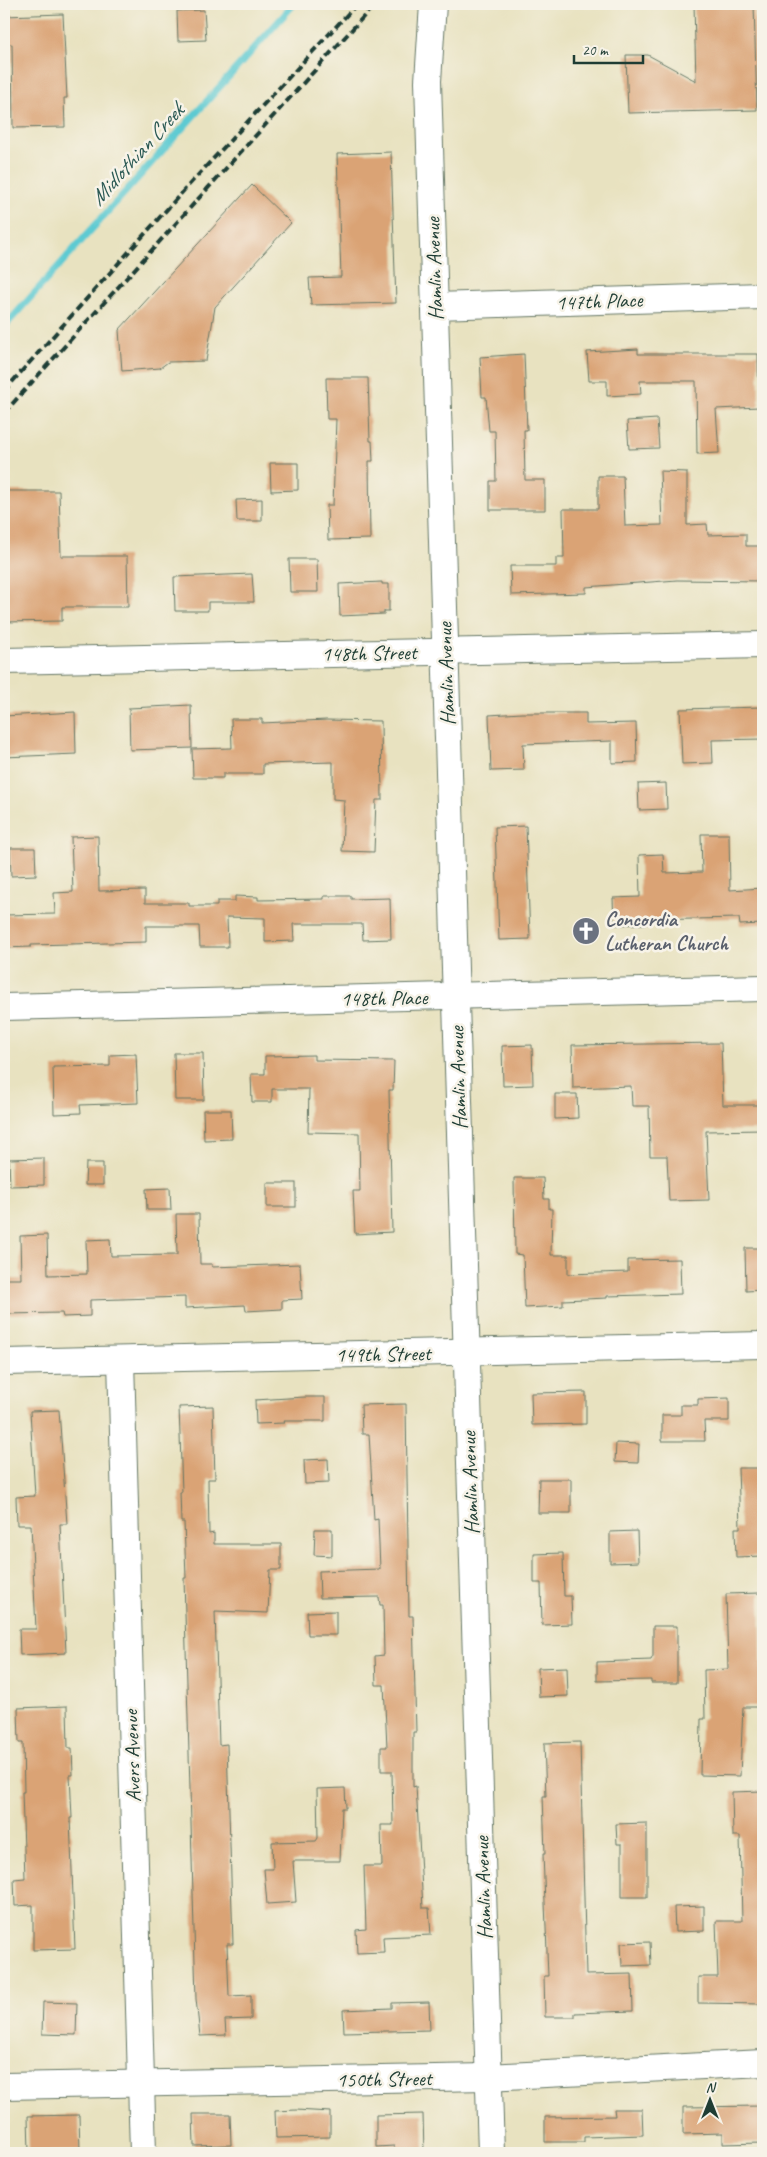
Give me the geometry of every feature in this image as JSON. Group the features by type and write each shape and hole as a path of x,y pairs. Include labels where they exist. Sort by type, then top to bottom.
{"street":[{"name":"Hamlin Avenue","path":"434,4 428,81 491,2153"},
{"name":"147th Place","path":"435,306 763,296"},
{"name":"148th Street","path":"4,661 763,645"},
{"name":"148th Place","path":"4,1007 763,988"},
{"name":"149th Street","path":"4,1362 763,1345"},
{"name":"Avers Avenue","path":"121,1360 144,2153"},
{"name":"150th Street","path":"4,2086 488,2077 763,2063"}],"building":[{"path":"694,4 754,4 757,110 628,113 626,55 648,55 696,81"},
{"path":"204,10 206,40 178,41 177,11"},
{"path":"63,14 67,98 64,98 65,127 13,128 12,44 4,45 4,16"},
{"path":"391,152 396,303 311,305 309,278 341,277 337,154"},
{"path":"252,185 291,223 215,307 206,361 168,362 160,368 122,371 119,330"},
{"path":"638,349 638,354 758,354 759,407 716,409 719,453 697,454 696,381 640,381 641,394 607,396 607,381 589,381 587,352"},
{"path":"524,354 527,430 524,430 525,480 545,480 545,510 490,510 490,481 496,481 495,431 489,431 486,397 482,397 480,357"},
{"path":"326,378 368,378 370,441 372,441 373,461 369,461 370,539 328,540 327,505 333,505 336,419 327,419"},
{"path":"657,419 659,448 629,449 627,421"},
{"path":"270,463 298,463 298,490 271,491"},
{"path":"660,471 687,472 687,525 707,524 708,535 746,534 746,546 763,546 763,581 677,580 586,587 586,593 511,595 510,566 556,566 556,558 564,558 563,509 598,509 598,476 623,476 625,526 662,525"},
{"path":"4,491 59,491 61,556 127,556 128,607 62,607 62,621 4,622"},
{"path":"262,499 262,521 237,521 236,500"},
{"path":"289,559 317,559 318,592 290,592"},
{"path":"252,574 254,602 208,602 208,611 175,611 174,577"},
{"path":"382,582 382,584 389,584 389,611 384,611 384,614 340,616 339,584"},
{"path":"191,705 192,748 130,750 129,708"},
{"path":"763,707 763,739 712,740 713,763 682,764 680,709"},
{"path":"75,712 76,754 4,757 4,716"},
{"path":"586,713 586,724 636,723 637,762 612,763 612,741 523,744 524,770 491,771 489,715"},
{"path":"231,719 262,719 262,723 326,720 381,721 382,800 376,800 374,852 342,851 344,800 333,799 333,762 263,764 263,774 223,774 223,778 193,778 192,749 232,748"},
{"path":"666,783 667,809 639,810 638,784"},
{"path":"526,826 530,939 499,940 495,827"},
{"path":"701,834 729,834 730,890 763,888 763,924 740,925 739,918 648,920 648,924 614,925 613,898 640,897 639,855 663,854 664,873 702,872"},
{"path":"98,836 99,891 145,890 145,903 189,903 189,906 217,906 217,901 235,901 235,896 258,897 258,900 324,899 324,896 351,896 351,899 390,898 391,939 363,940 362,924 293,924 294,941 265,942 265,918 227,917 228,947 200,947 199,926 146,926 146,942 31,945 31,947 4,948 4,915 55,914 54,893 73,892 71,837"},
{"path":"10,848 35,848 36,875 11,876"},
{"path":"721,1043 723,1105 763,1105 763,1130 706,1131 709,1200 669,1201 667,1156 650,1156 649,1106 632,1106 631,1086 573,1088 572,1045"},
{"path":"532,1045 533,1085 503,1086 502,1046"},
{"path":"174,1053 203,1053 204,1100 175,1100"},
{"path":"136,1054 138,1103 80,1105 81,1113 54,1114 53,1067 110,1066 110,1055"},
{"path":"314,1055 314,1060 394,1061 393,1090 389,1090 392,1232 355,1234 353,1191 360,1191 359,1133 308,1132 309,1089 272,1089 272,1102 252,1102 251,1074 265,1074 265,1056"},
{"path":"555,1094 577,1094 578,1118 555,1119"},
{"path":"203,1110 231,1110 232,1139 204,1140"},
{"path":"44,1158 44,1185 10,1186 9,1159"},
{"path":"86,1163 103,1163 103,1185 85,1185"},
{"path":"514,1178 543,1178 544,1199 549,1199 549,1209 552,1209 551,1255 568,1255 568,1274 628,1272 628,1260 680,1259 681,1294 607,1296 607,1298 563,1300 563,1306 525,1308 523,1255 515,1254"},
{"path":"267,1183 296,1183 296,1207 267,1207"},
{"path":"170,1188 171,1210 147,1210 146,1189"},
{"path":"176,1214 199,1214 200,1264 212,1264 212,1267 300,1264 302,1299 282,1300 282,1309 246,1311 245,1305 185,1308 185,1297 90,1300 90,1316 63,1317 62,1313 4,1314 4,1279 21,1279 20,1236 47,1235 48,1275 87,1274 86,1240 110,1239 111,1256 177,1255"},
{"path":"745,1248 763,1248 763,1290 746,1291"},
{"path":"586,1392 586,1424 532,1425 531,1393"},
{"path":"325,1397 325,1421 283,1421 284,1423 256,1424 255,1400"},
{"path":"729,1398 729,1421 704,1421 705,1441 662,1441 662,1415 681,1415 681,1405 698,1405 698,1399"},
{"path":"406,1404 409,1616 413,1616 416,1732 413,1732 413,1787 416,1786 423,1908 429,1908 431,1935 383,1937 384,1952 357,1953 356,1930 366,1929 364,1866 382,1866 381,1825 393,1825 392,1771 381,1771 381,1747 387,1747 384,1685 376,1685 375,1656 384,1655 383,1605 380,1605 379,1597 320,1598 319,1571 380,1569 378,1519 374,1520 369,1434 362,1434 361,1405"},
{"path":"213,1406 215,1479 208,1479 209,1534 214,1533 214,1544 281,1544 281,1570 270,1570 268,1613 215,1611 219,1745 227,1744 233,1944 227,1944 229,1996 251,1995 251,2019 225,2020 226,2035 200,2036 196,1999 184,1578 186,1578 184,1522 181,1522 180,1492 182,1492 179,1407"},
{"path":"59,1410 67,1524 60,1524 66,1653 20,1655 19,1629 36,1629 31,1525 17,1525 16,1497 35,1496 30,1411"},
{"path":"616,1443 639,1444 638,1463 615,1462"},
{"path":"328,1459 329,1483 305,1484 304,1460"},
{"path":"738,1468 763,1468 763,1556 736,1557 735,1528 740,1528"},
{"path":"539,1479 571,1479 571,1513 538,1513"},
{"path":"315,1529 332,1529 332,1556 314,1555"},
{"path":"637,1531 638,1562 610,1563 610,1532"},
{"path":"563,1553 564,1596 571,1596 572,1624 542,1625 541,1583 534,1583 534,1554"},
{"path":"760,1593 762,1707 743,1707 740,1776 700,1775 701,1719 705,1719 704,1670 728,1669 726,1594"},
{"path":"336,1611 336,1635 308,1635 307,1612"},
{"path":"653,1626 677,1626 677,1683 651,1683 651,1680 597,1681 597,1662 651,1660 653,1656"},
{"path":"567,1667 568,1696 539,1697 538,1668"},
{"path":"67,1706 68,1748 72,1748 73,1775 70,1775 72,1818 70,1818 75,1949 33,1950 33,1905 15,1906 14,1879 25,1878 22,1792 24,1792 23,1743 19,1743 18,1708"},
{"path":"580,1742 586,1975 632,1974 633,2011 575,2013 575,2017 545,2017 544,1976 548,1976 543,1854 545,1854 543,1796 546,1796 544,1743"},
{"path":"345,1788 346,1808 342,1808 340,1861 293,1861 296,1902 267,1904 264,1869 273,1869 272,1842 316,1841 318,1838 317,1789"},
{"path":"763,1791 763,2004 698,2003 698,1977 718,1977 716,1921 742,1921 740,1836 733,1836 732,1792"},
{"path":"647,1823 647,1897 622,1897 622,1844 617,1844 616,1824"},
{"path":"704,1906 704,1931 675,1932 674,1907"},
{"path":"650,1942 651,1965 622,1966 621,1943"},
{"path":"43,2002 77,2003 76,2035 42,2034"},
{"path":"429,2002 430,2030 344,2032 343,2010 392,2008 392,2003"},
{"path":"763,2106 763,2143 723,2144 723,2133 683,2134 683,2107"},
{"path":"614,2109 642,2109 643,2135 584,2137 584,2142 545,2142 545,2117 615,2116"},
{"path":"275,2111 330,2112 330,2137 276,2138"},
{"path":"193,2114 230,2114 231,2145 194,2146"},
{"path":"423,2114 424,2153 394,2153 394,2146 376,2147 376,2115"},
{"path":"79,2115 80,2151 29,2152 28,2116"}],"waterway":[{"name":"Midlothian Creek","path":"4,327 294,4"}],"railway":[{"path":"4,391 186,188 357,4"},
{"path":"4,413 375,4"}],"place":[{"name":"Concordia Lutheran Church","path":"586,931"}]}
